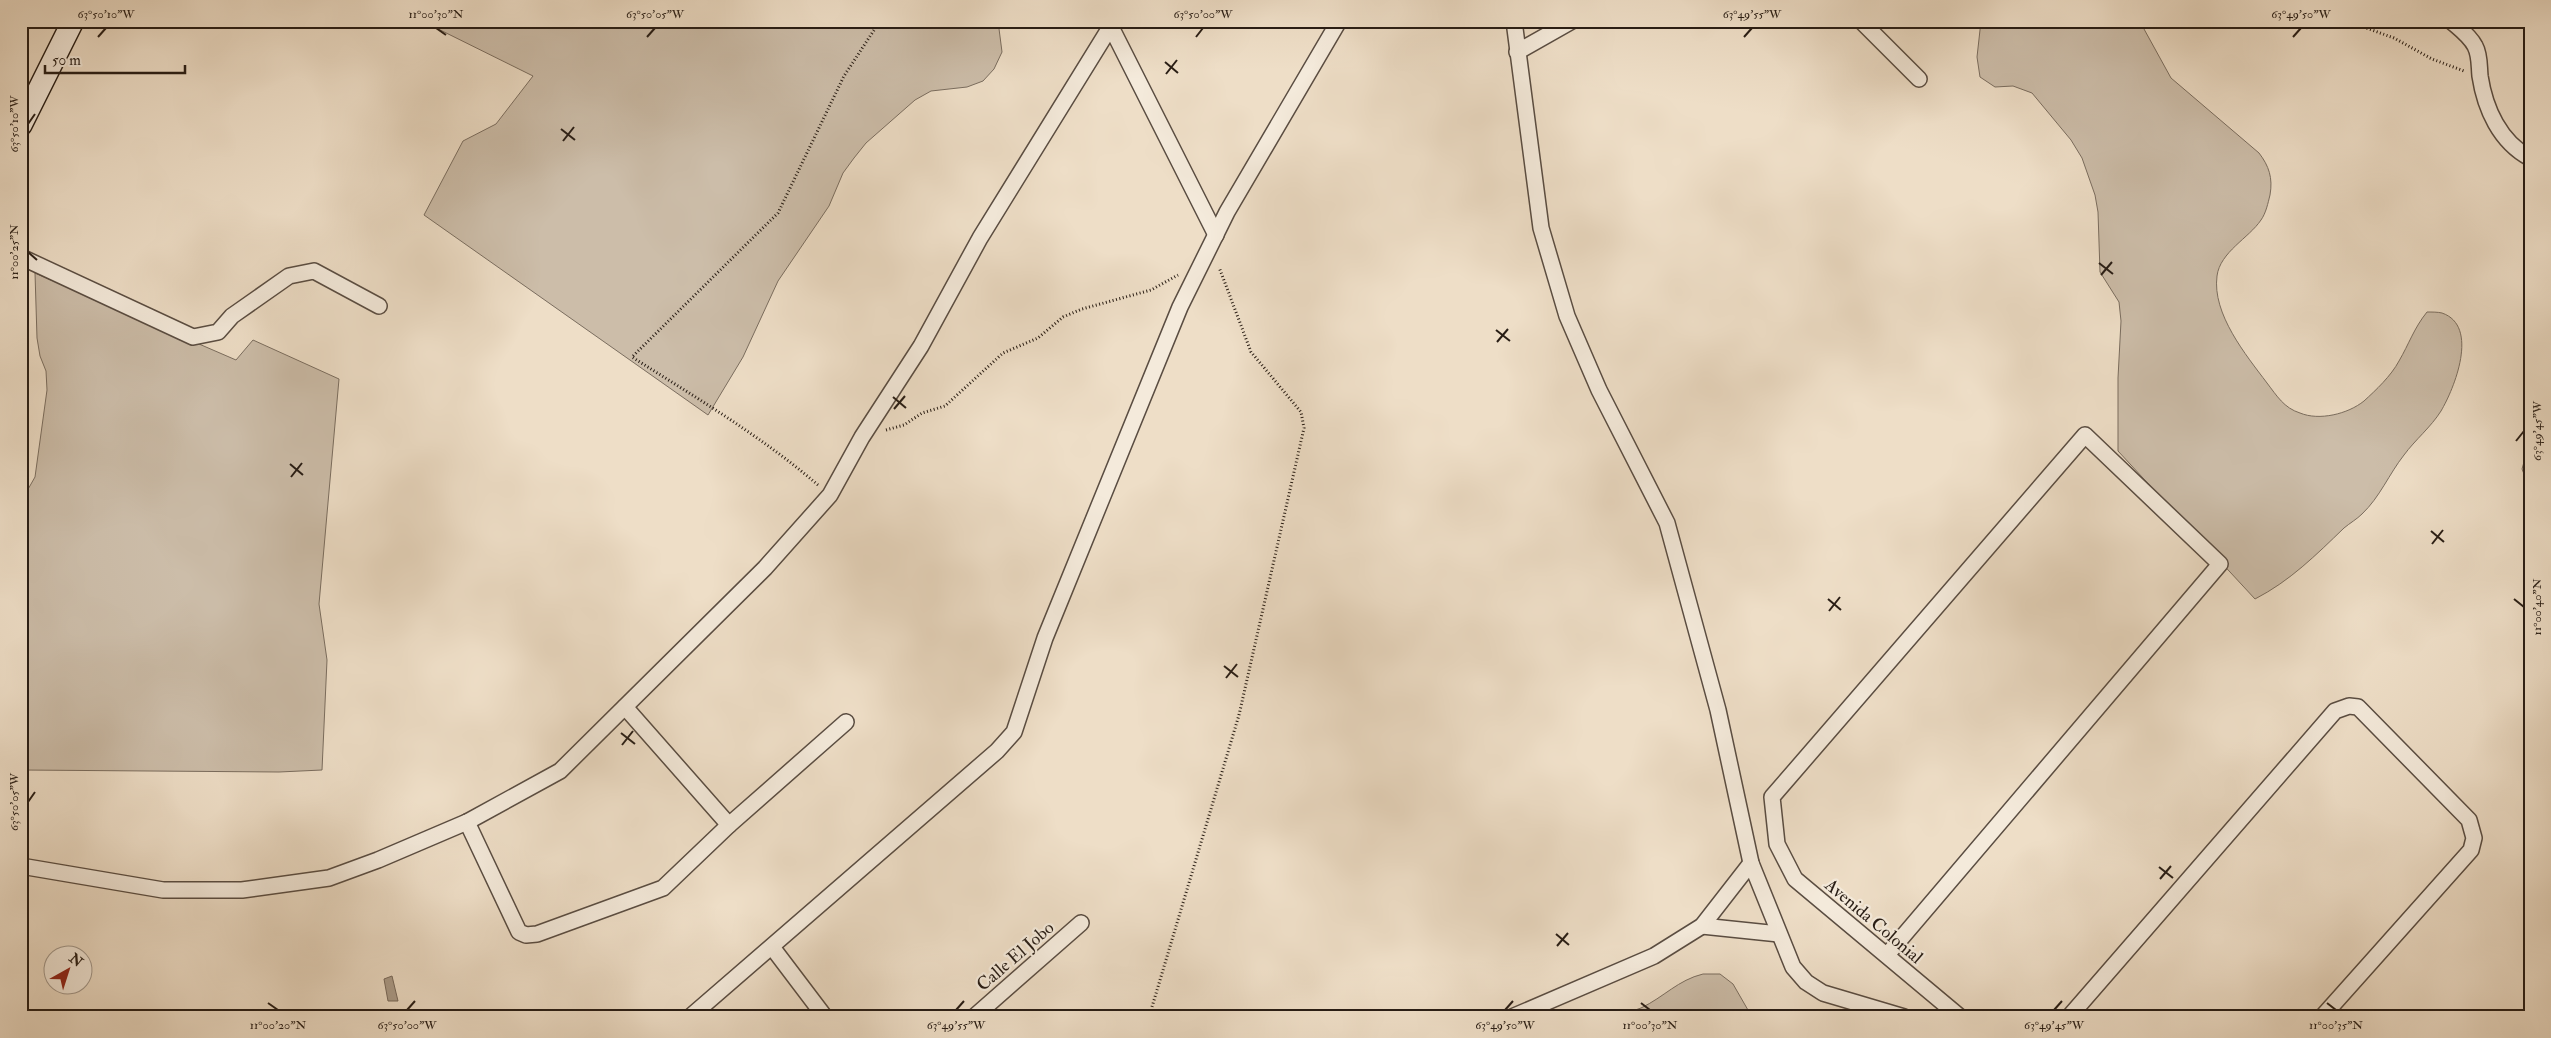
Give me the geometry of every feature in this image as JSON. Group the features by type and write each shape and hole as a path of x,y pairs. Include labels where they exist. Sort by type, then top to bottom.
{"street":[{"path":"21,126 73,21"},
{"path":"690,1017 772,948 997,751 1014,732 1045,638 1180,307 1227,212 1339,21"},
{"path":"1514,21 1541,228 1567,316 1598,390 1667,523 1718,710 1751,863 1793,967 1806,982 1823,993 1904,1017"},
{"path":"1518,52 1572,21"},
{"path":"1861,21 1920,80"},
{"path":"2450,21 2474,45 2479,58 2480,78 2496,128 2516,151 2530,158"},
{"path":"1111,23 1213,241"},
{"path":"21,866 163,890 242,890 329,878 378,860 467,822 560,771 765,568 830,495 862,437 921,346 980,238 1111,23"},
{"path":"21,257 192,337 218,332 232,316 289,276 314,271 378,306"},
{"name":"Avenida Colonial","path":"1886,955 2220,564 2085,435 1772,797 1777,844 1795,879 1960,1017"},
{"path":"2069,1017 2335,711 2349,706 2358,707 2469,820 2474,838 2471,850 2322,1017"},
{"path":"626,707 729,824"},
{"path":"467,822 515,926 519,932 526,935 537,934 662,888 729,824 846,722"},
{"path":"1512,1017 1654,956 1702,926 1751,863"},
{"name":"Calle El Jobo","path":"974,1017 1081,923"},
{"path":"1702,926 1780,934"},
{"path":"772,948 825,1017"}],"path":[{"path":"830,495 799,468 732,421 632,357 778,213 844,76 880,21"},
{"path":"2347,21 2394,38 2432,58 2480,78"},
{"path":"1149,1017 1239,715 1304,428 1301,412 1251,352 1213,241"},
{"path":"862,437 904,425 922,413 945,406 1003,353 1038,338 1064,317 1082,309 1151,290 1182,272"}],"shaded area":[{"path":"422,21 998,21 1002,52 994,69 983,81 967,87 931,91 915,100 866,143 843,173 829,206 778,281 743,357 708,415 424,215 463,141 496,124 533,76"},
{"path":"1981,21 2143,21 2144,29 2171,78 2259,153 2268,168 2270,178 2271,189 2267,208 2256,227 2223,260 2217,276 2217,290 2220,305 2232,333 2278,397 2294,411 2316,416 2333,415 2342,413 2364,401 2396,367 2427,312 2442,313 2453,320 2460,331 2462,344 2461,359 2452,388 2441,411 2408,449 2374,500 2360,516 2344,528 2302,567 2280,584 2255,599 2118,451 2118,378 2121,321 2119,302 2100,272 2098,212 2095,195 2082,158 2071,140 2032,93 2013,86 1995,87 1980,77 1977,57"},
{"path":"35,273 236,360 253,340 339,379 319,604 327,660 322,770 279,772 21,770 21,496 27,491 35,477 47,390 46,371 40,356 37,338"},
{"path":"2530,441 2530,489 2522,469"},
{"path":"1703,974 1720,974 1733,984 1752,1017 1603,1017 1641,1008 1678,984"},
{"path":"392,976 398,1001 388,1001 384,979"}]}
